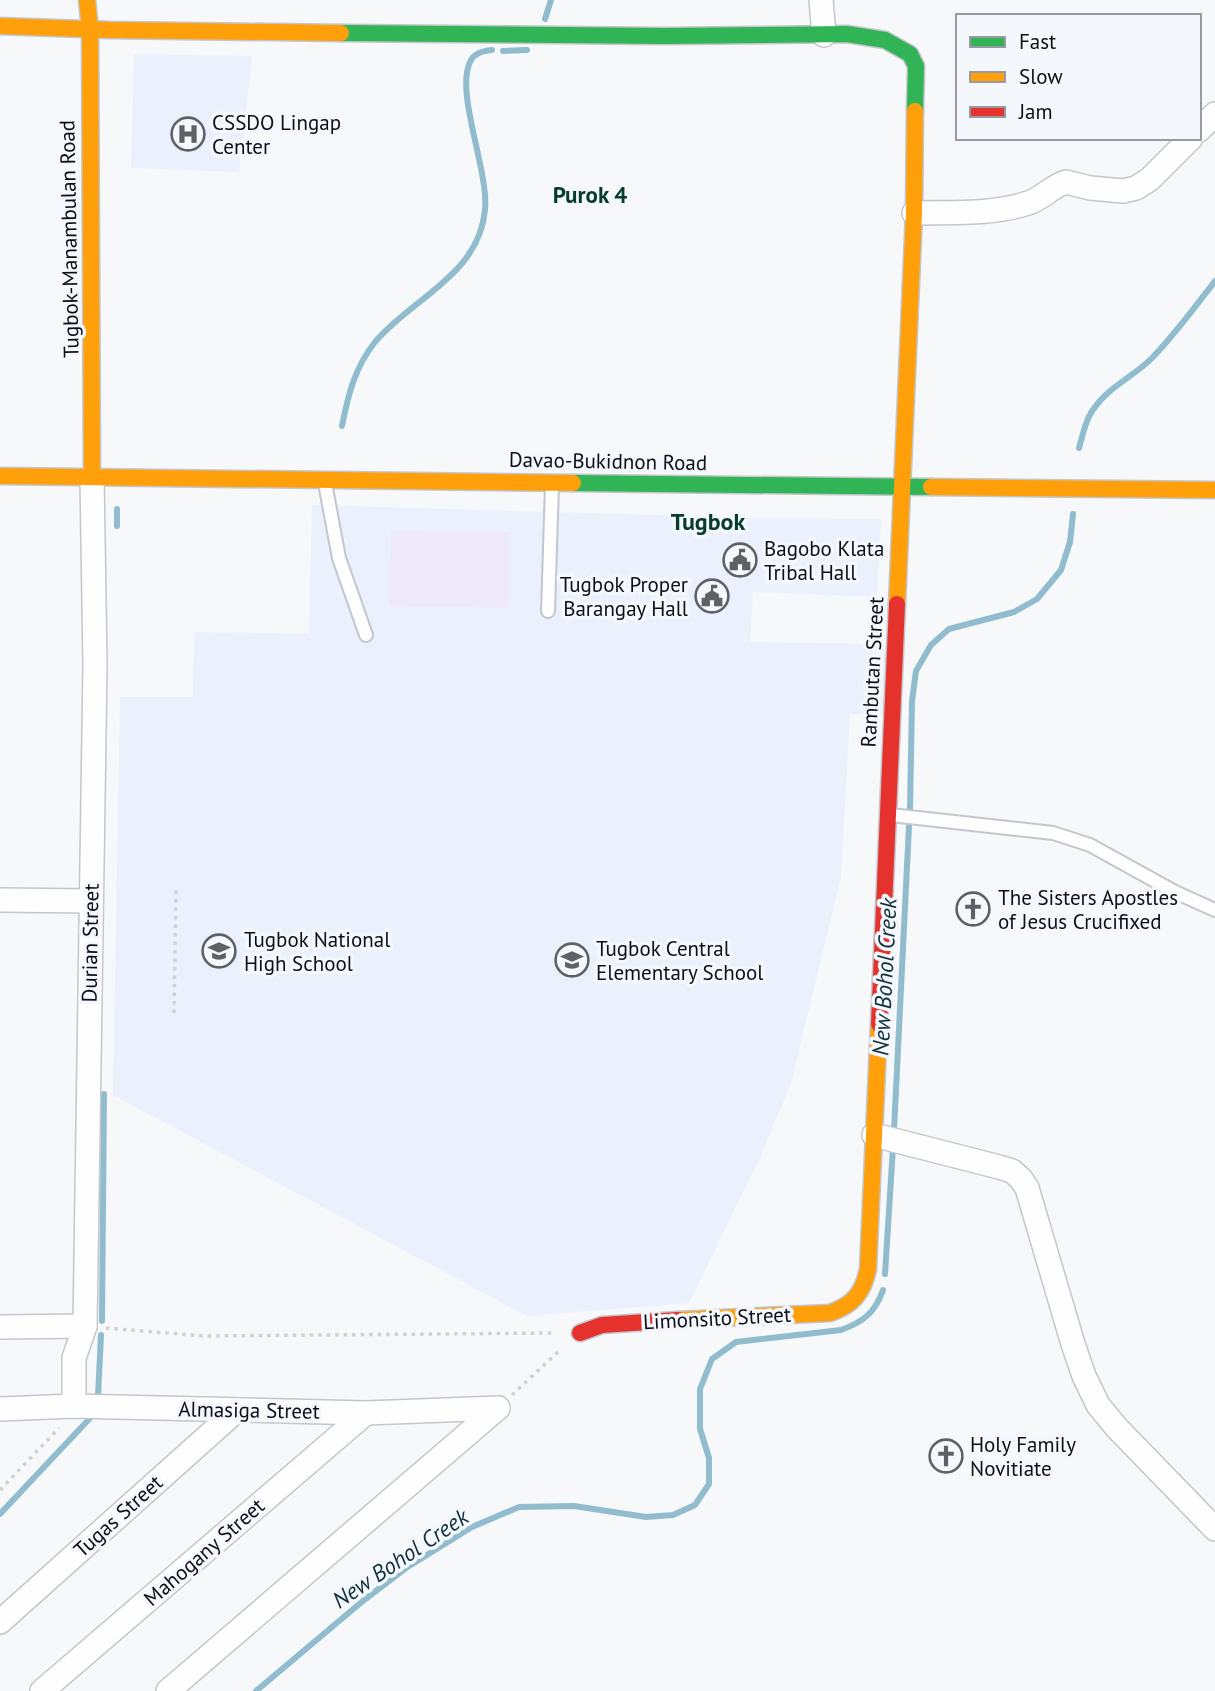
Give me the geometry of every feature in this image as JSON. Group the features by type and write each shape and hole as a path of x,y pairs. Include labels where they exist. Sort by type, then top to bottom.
{"main road":[{"name":"Tugbok-Manambulan Road","path":"87,0 90,29 92,477"},
{"path":"0,26 664,36 824,35"},
{"name":"Rambutan Street","path":"824,35 886,40 910,54 916,66 914,213 868,1269 861,1294 854,1303"},
{"name":"Davao-Bukidnon Road","path":"0,476 1215,490"},
{"name":"Limonsito Street","path":"580,1333 602,1325 639,1321 830,1313 844,1310 854,1303"}],"street":[{"path":"821,0 824,35"},
{"path":"1201,128 1215,114"},
{"path":"914,213 1009,208 1039,198 1066,182 1090,188 1123,191 1136,188 1150,179 1189,140"},
{"name":"Durian Street","path":"74,1406 74,1358 94,1326 91,901 95,665 92,477"},
{"path":"0,900 91,901"},
{"path":"874,1135 999,1167 1012,1171 1021,1179 1034,1206 1076,1355 1098,1405 1215,1529"},
{"path":"0,1327 94,1326"},
{"name":"Almasiga Street","path":"0,1409 74,1406 366,1413 498,1408"},
{"path":"168,1691 498,1408"},
{"name":"Tugas Street","path":"0,1622 237,1410"},
{"name":"Mahogany Street","path":"42,1691 366,1413"}],"lane":[{"path":"325,479 339,558 366,635"},
{"path":"548,611 552,482"},
{"path":"887,814 1053,833 1090,845 1175,892 1215,910"}],"path":[{"path":"174,1013 176,890"},
{"path":"94,1326 204,1336 552,1333"},
{"path":"498,1408 580,1333"},
{"path":"0,1490 54,1434 74,1406"}],"shaded area":[{"name":"CSSDO Lingap Center","path":"134,54 252,56 239,172 131,168"},
{"name":"Tugbok Central Elementary School","path":"312,505 881,519 877,597 753,592 750,642 888,644 885,714 850,714 841,877 791,1083 759,1160 689,1303 527,1316 113,1095 120,697 193,697 194,632 309,634"},
{"path":"391,531 510,532 509,608 389,606"}],"waterway":[{"path":"545,19 551,0"},
{"path":"342,426 353,382 362,361 375,342 457,269 480,233 485,194 469,112 467,76 474,56 492,50"},
{"path":"503,51 527,50"},
{"name":"New Bohol Creek","path":"1079,448 1087,421 1095,407 1108,393 1153,357 1215,281"},
{"path":"117,509 117,526"},
{"name":"New Bohol Creek","path":"910,809 912,701 916,671 931,645 949,629 1014,612 1037,599 1061,570 1070,542 1073,514"},
{"name":"New Bohol Creek","path":"894,1130 909,826"},
{"path":"102,1321 104,1094"},
{"name":"New Bohol Creek","path":"885,1274 893,1147"},
{"name":"New Bohol Creek","path":"256,1691 406,1568 472,1527 519,1507 574,1506 646,1517 673,1515 695,1505 709,1484 709,1458 700,1429 700,1389 712,1359 736,1342 849,1327 872,1311 883,1290"},
{"path":"98,1396 101,1335"},
{"path":"0,1514 92,1416"}],"traffic: fast":[{"path":"341,33 664,36 847,34 885,40 910,54 916,66 915,111"},
{"path":"573,483 931,487"}],"traffic: slow":[{"path":"87,0 90,29 92,477"},
{"path":"0,26 341,33"},
{"path":"897,604 914,213 915,111"},
{"path":"0,476 573,483"},
{"path":"931,487 1215,490"},
{"path":"678,1320 830,1313 856,1297 868,1269 879,1024"}],"traffic: jam":[{"path":"879,1024 897,604"},
{"path":"580,1333 602,1325 678,1320"}],"place":[{"name":"CSSDO Lingap Center","path":"188,134"},
{"name":"Bagobo Klata Tribal Hall","path":"740,560"},
{"name":"Tugbok Proper Barangay Hall","path":"712,596"},
{"name":"The Sisters Apostles of Jesus Crucifixed","path":"973,909"},
{"name":"Tugbok National High School","path":"219,951"},
{"name":"Tugbok Central Elementary School","path":"572,960"},
{"name":"Holy Family Novitiate","path":"946,1456"}],"district":[{"name":"Purok 4","path":"590,194"},
{"name":"Tugbok","path":"708,521"}]}
